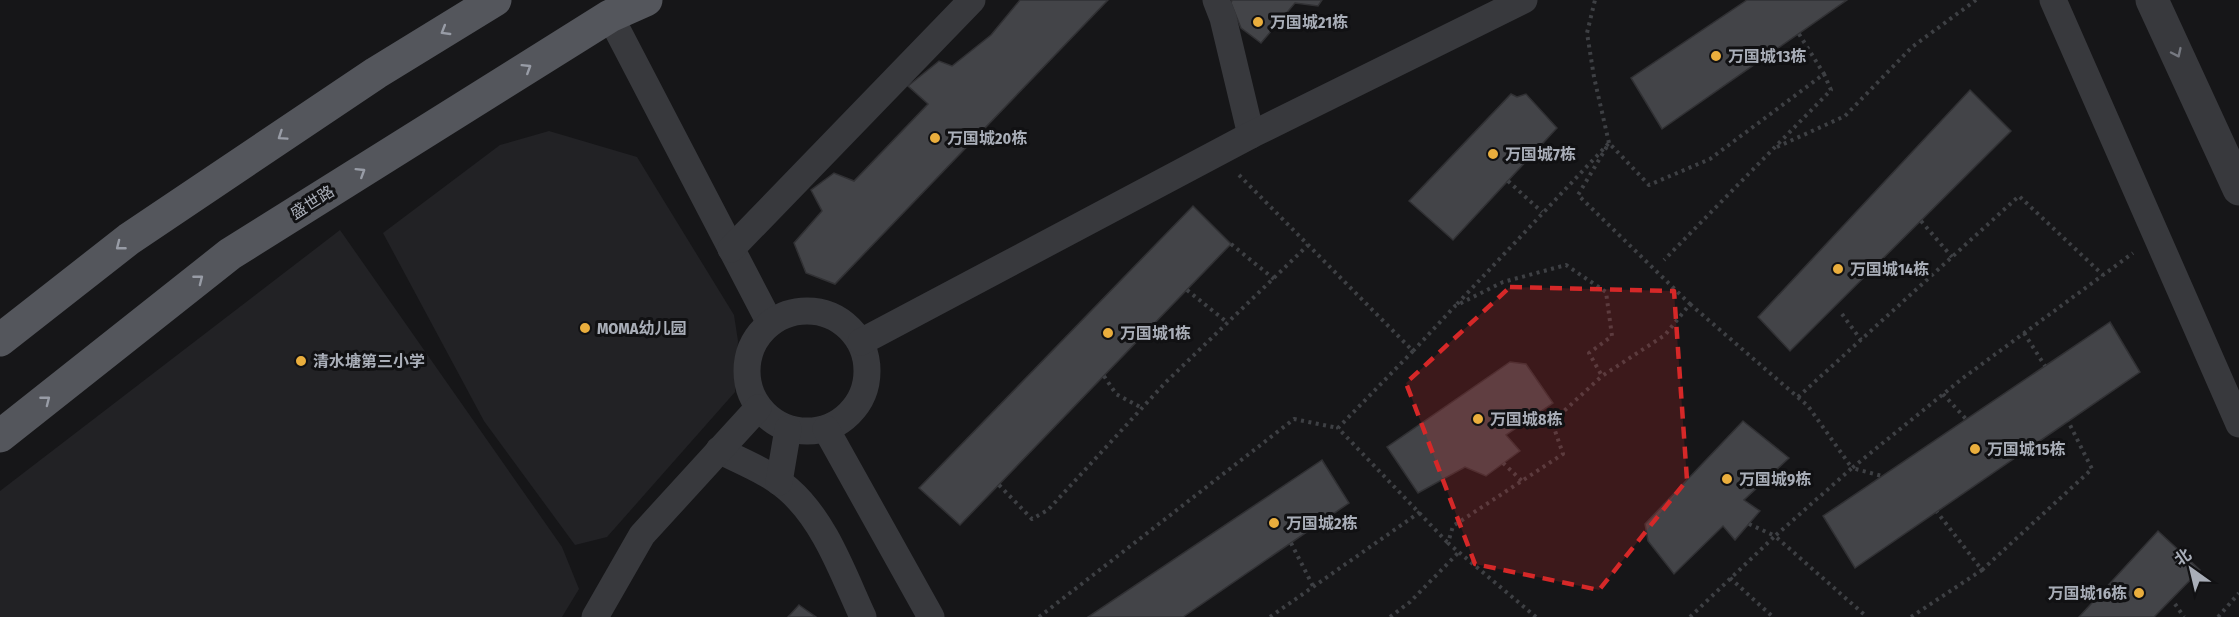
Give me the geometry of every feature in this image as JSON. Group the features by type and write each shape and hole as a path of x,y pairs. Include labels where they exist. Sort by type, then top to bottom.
{"main road":[{"path":"0,340 129,239 376,73 495,0"},
{"name":"盛世路","path":"0,436 230,254 610,16 646,0"}],"street":[{"path":"731,249 972,0"},
{"path":"1216,0 1251,135"},
{"path":"861,342 1251,135 1524,0"},
{"path":"2053,0 2239,424"},
{"path":"2152,0 2239,189"},
{"path":"610,16 770,323"},
{"path":"809,310 830,314 848,326 861,342 867,362 867,383 858,403 844,419 826,429 807,432 788,429 771,421 758,408 749,391 746,372 748,354 756,337 770,323 788,313 809,310"},
{"path":"595,617 642,535 758,408"},
{"path":"779,482 788,429"},
{"path":"826,429 931,617"},
{"path":"719,450 779,482 808,508 832,551 863,617"}],"path":[{"path":"1595,0 1587,33 1594,77 1610,143 1648,185 1710,159 1824,74"},
{"path":"1774,149 1845,116 1912,47 1976,0"},
{"path":"1664,260 1831,90 1824,74 1799,34"},
{"path":"1338,428 1610,143"},
{"path":"1610,143 1578,195 1690,304 1808,406 1852,468 1882,476"},
{"path":"1217,153 1413,351"},
{"path":"1508,181 1542,212"},
{"path":"1798,397 2019,196 2103,275"},
{"path":"1921,220 1952,257"},
{"path":"1690,617 1775,536 1852,468 1943,394 2156,236"},
{"path":"1231,244 1274,279"},
{"path":"999,485 1032,519 1048,510 1142,408 1308,245"},
{"path":"1455,306 1503,282 1566,265 1606,292 1612,336 1590,353 1602,375"},
{"path":"1186,290 1228,323"},
{"path":"1449,543 1453,526 1563,454 1552,422 1602,375 1665,334 1690,304"},
{"path":"1842,314 1861,340"},
{"path":"2024,333 2045,366"},
{"path":"1104,376 1116,394 1142,408"},
{"path":"1943,394 1966,419"},
{"path":"1039,617 1294,419 1338,428 1449,543 1536,617"},
{"path":"1911,617 1982,570 2092,469 2068,421"},
{"path":"1503,463 1522,481"},
{"path":"1270,617 1420,512"},
{"path":"1937,512 1982,570"},
{"path":"1749,524 1775,536 1867,617"},
{"path":"1291,543 1313,586"},
{"path":"1390,617 1410,602 1459,552"},
{"path":"1730,578 1773,617"},
{"path":"2218,617 2239,593"},
{"path":"2175,604 2184,617"}],"highlighted area":[{"path":"1510,287 1674,291 1687,480 1599,590 1475,564 1406,383"}],"shaded area":[{"name":"MOMA幼儿园","path":"549,131 637,157 734,315 738,341 735,392 607,537 575,545 484,421 383,233 500,145"},
{"name":"清水塘第三小学","path":"340,230 562,547 579,589 562,617 0,617 0,491"}],"building":[{"name":"万国城20栋","path":"1020,0 1108,0 835,284 806,273 794,243 822,211 811,190 834,173 854,181 928,104 908,86 939,61 952,66 991,35"},
{"name":"万国城21栋","path":"1232,0 1322,0 1318,6 1295,3 1261,43 1241,28 1231,3"},
{"name":"万国城13栋","path":"1747,0 1847,0 1662,129 1631,78"},
{"name":"万国城14栋","path":"1970,90 2011,131 1790,351 1758,317"},
{"name":"万国城7栋","path":"1511,94 1517,97 1526,94 1557,128 1453,240 1409,201"},
{"name":"万国城1栋","path":"1193,206 1231,244 960,525 919,488"},
{"name":"万国城15栋","path":"2110,322 2140,372 1855,568 1823,516"},
{"name":"万国城8栋","path":"1510,362 1526,364 1553,403 1506,435 1520,451 1486,476 1465,467 1418,493 1387,447"},
{"name":"万国城9栋","path":"1743,421 1789,458 1744,500 1760,511 1735,540 1723,526 1674,574 1648,541 1645,524"},
{"name":"万国城2栋","path":"1322,460 1349,503 1183,617 1088,617"},
{"name":"万国城16栋","path":"2158,531 2200,570 2154,617 2079,617"},
{"path":"799,605 816,617 788,617"}],"place":[{"name":"万国城21栋","path":"1258,22"},
{"name":"万国城13栋","path":"1716,56"},
{"name":"万国城20栋","path":"935,138"},
{"name":"万国城7栋","path":"1493,154"},
{"name":"万国城14栋","path":"1838,269"},
{"name":"MOMA幼儿园","path":"585,328"},
{"name":"万国城1栋","path":"1108,333"},
{"name":"清水塘第三小学","path":"301,361"},
{"name":"万国城8栋","path":"1478,419"},
{"name":"万国城15栋","path":"1975,449"},
{"name":"万国城9栋","path":"1727,479"},
{"name":"万国城2栋","path":"1274,523"},
{"name":"万国城16栋","path":"2139,593"}]}
